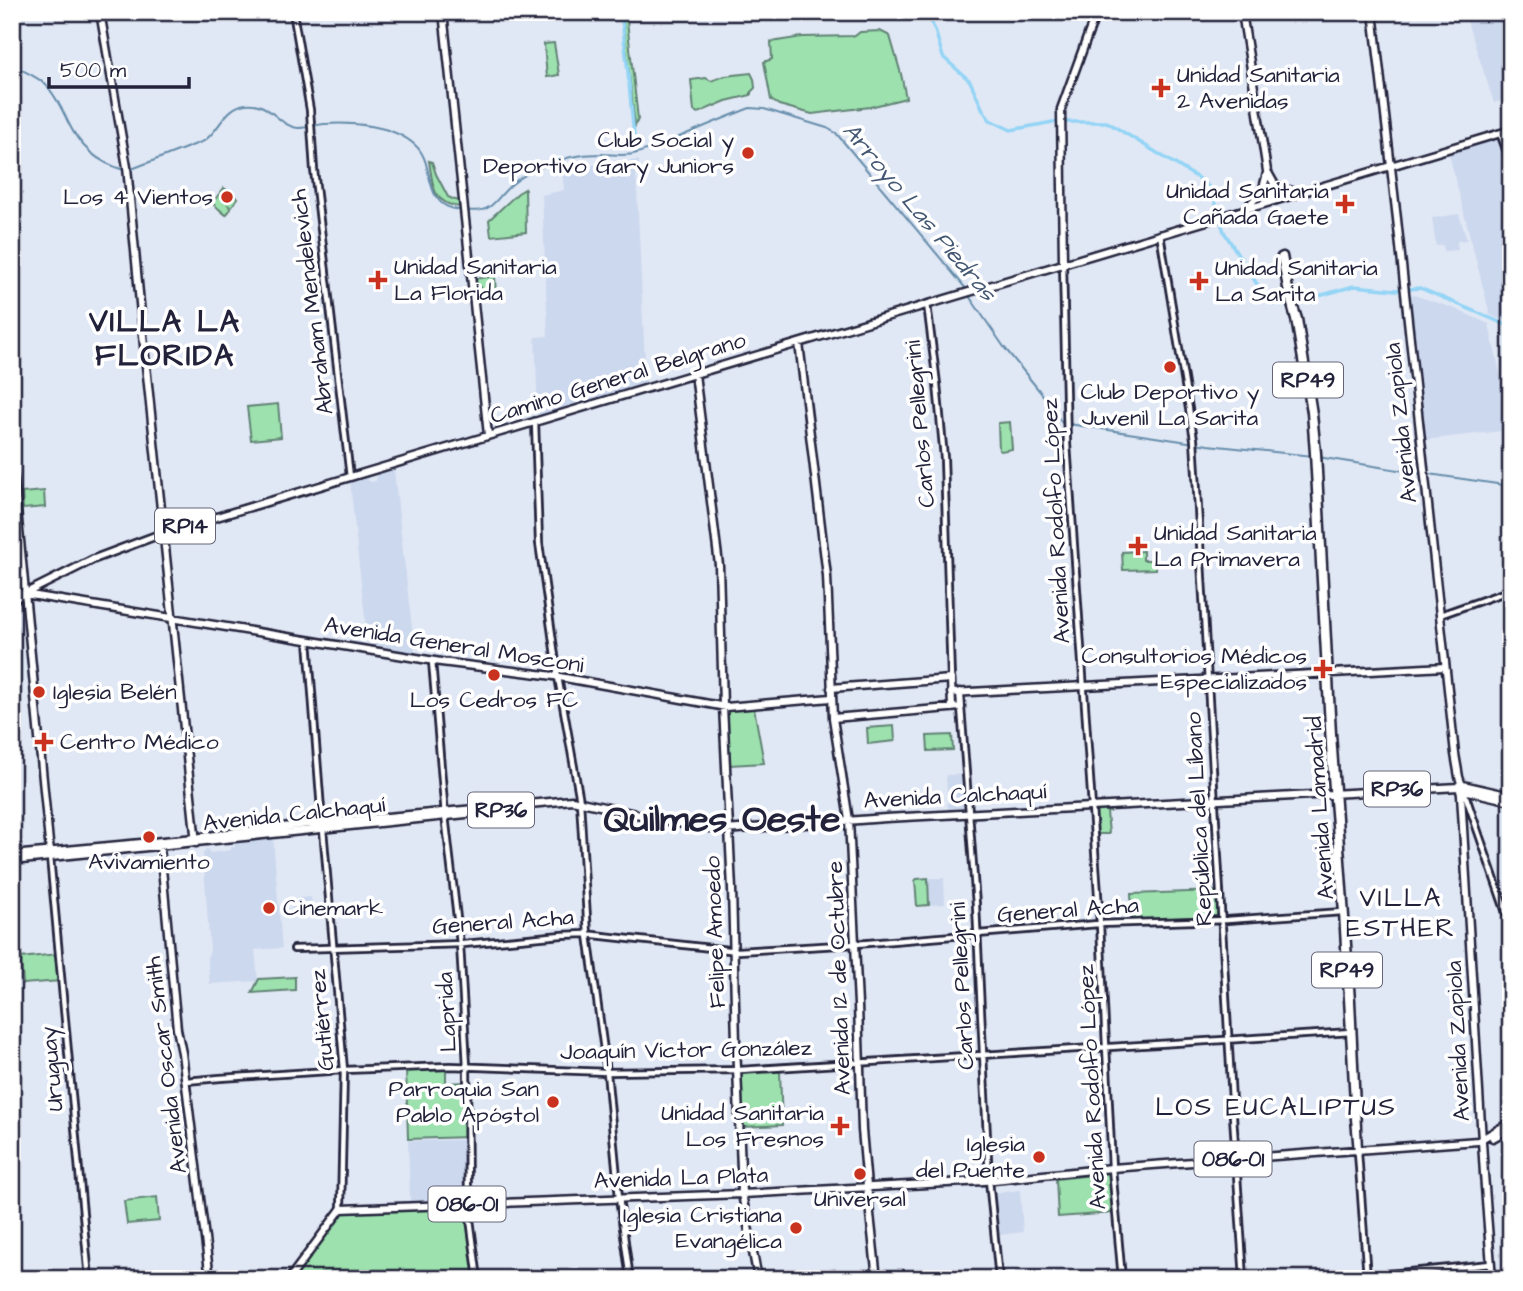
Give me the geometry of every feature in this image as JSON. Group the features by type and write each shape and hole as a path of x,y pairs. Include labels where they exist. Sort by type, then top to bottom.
{"main road":[{"path":"100,12 127,167 196,840"},
{"path":"443,12 488,435"},
{"path":"1063,264 1061,107 1098,12"},
{"path":"1242,12 1267,171 1261,198 1268,202 1511,130"},
{"name":"Avenida Zapiola","path":"1374,12 1454,755 1462,787 1492,1279"},
{"path":"1267,171 1280,194 1277,200"},
{"path":"1262,192 1267,187 1291,192 1307,191"},
{"name":"Camino General Belgrano","path":"1241,210 1262,192"},
{"name":"Camino General Belgrano","path":"12,600 94,559 163,533 1268,202"},
{"name":"Avenida Lamadrid","path":"1282,257 1298,319 1313,414 1327,673 1352,1032"},
{"name":"Avenida 12 de Octubre","path":"799,342 827,572 833,718 849,820 862,1130 877,1279"},
{"name":"Felipe Amoedo","path":"695,374 719,565 742,1194 758,1279"},
{"path":"12,457 50,854"},
{"name":"Avenida General Mosconi","path":"12,591 432,661 558,677 728,707 831,698"},
{"path":"951,693 1445,667"},
{"path":"831,688 951,679"},
{"name":"Carlos Pellegrini","path":"951,679 951,708"},
{"name":"Carlos Pellegrini","path":"960,693 961,707"},
{"path":"833,718 961,707"},
{"name":"RP36","path":"1335,793 1462,787 1511,799"},
{"name":"Avenida Lamadrid","path":"1335,793 1346,912 1358,1151"},
{"name":"Avenida Calchaquí","path":"206,839 208,835 236,832 580,801 673,822 729,830 849,820 1335,793"},
{"name":"Avenida Calchaquí","path":"12,855 160,845 323,825"},
{"path":"160,845 181,839"},
{"name":"Avenida Calchaquí","path":"12,861 181,839 196,840"},
{"name":"Avenida Oscar Smith","path":"160,845 177,1032 186,1081 209,1279"},
{"name":"086-01","path":"1482,1142 1511,1122"},
{"name":"086-01","path":"1358,1151 1482,1142 1511,1128"},
{"name":"Avenida La Plata","path":"341,1209 742,1194 989,1180 1358,1151"},
{"path":"289,1279 341,1209"}],"street":[{"name":"Abraham Mendelevich","path":"293,12 310,110 350,477"},
{"path":"1500,133 1511,163"},
{"name":"República del Líbano","path":"1160,234 1194,439 1244,1279"},
{"name":"Avenida Rodolfo López","path":"1063,264 1066,428 1100,924 1111,1169 1122,1279"},
{"name":"Carlos Pellegrini","path":"927,304 944,458 951,679"},
{"path":"535,421 539,543 558,677 580,801 588,934 607,1072 630,1279"},
{"path":"1440,615 1511,590"},
{"name":"Gutiérrez","path":"308,640 344,1070 341,1209"},
{"name":"Laprida","path":"432,661 460,944 467,1066 468,1204 478,1279"},
{"name":"Carlos Pellegrini","path":"961,707 971,813 989,1180 999,1279"},
{"path":"1462,787 1511,928"},
{"name":"Uruguay","path":"50,854 89,1279"},
{"name":"General Acha","path":"294,949 460,944 588,934 734,951 1100,924 1343,912"},
{"name":"Joaquín Víctor González","path":"186,1081 344,1070 467,1066 607,1072 737,1070 1352,1032"},
{"name":"Avenida Lamadrid","path":"1358,1151 1367,1278"},
{"path":"1338,1279 1491,1264"}],"shaded area":[{"path":"1464,12 1511,12 1511,98 1494,103"},
{"path":"1498,138 1511,171 1511,324 1490,315 1449,154"},
{"path":"639,160 639,168 636,169 648,387 566,412 538,415 535,337 548,336 542,195 564,190 562,170"},
{"path":"1459,214 1467,240 1457,241 1458,250 1444,251 1443,245 1436,246 1432,218"},
{"path":"1411,294 1489,324 1511,430 1424,440 1409,298"},
{"path":"394,470 415,653 368,643 358,557 350,482 367,478 370,482 376,481 377,474"},
{"path":"964,774 966,809 948,810 946,775"},
{"path":"273,837 282,948 255,950 258,981 210,984 203,853 205,849 210,853 231,850 231,847 235,847 234,841"},
{"path":"928,878 944,878 945,904 930,905"},
{"path":"311,897 310,915 293,917 291,899"},
{"path":"463,1140 464,1199 410,1201 408,1141"},
{"path":"1020,1190 1023,1232 1000,1235 995,1193"}],"green space":[{"path":"622,12 626,12 638,119 635,126"},
{"path":"880,31 890,36 906,98 870,107 812,114 779,105 771,100 764,62 772,59 771,42 802,37 855,36 860,32"},
{"path":"554,43 559,75 547,77 544,44"},
{"path":"751,73 755,88 751,95 726,101 698,113 694,111 691,80 706,78 711,81 725,76"},
{"path":"429,161 432,162 448,197 460,202 460,207 439,197 433,185"},
{"path":"224,188 238,198 229,206 231,209 226,215 212,203"},
{"path":"525,189 526,232 491,236 489,220"},
{"path":"495,276 496,297 482,298 481,287 475,287 474,279"},
{"path":"278,404 281,437 251,440 247,407"},
{"path":"1010,422 1012,449 1001,451 998,424"},
{"path":"44,491 45,507 23,509 22,493"},
{"path":"1143,551 1143,560 1156,560 1156,569 1123,570 1122,552"},
{"path":"754,708 764,763 730,765 727,710"},
{"path":"894,726 895,741 868,744 867,728"},
{"path":"952,735 953,750 928,751 927,736"},
{"path":"1110,809 1110,812 1107,812 1109,834 1097,834 1096,810"},
{"path":"928,878 929,905 917,906 915,880"},
{"path":"1218,891 1219,916 1132,920 1131,894"},
{"path":"57,954 60,981 23,984 21,958"},
{"path":"295,977 295,990 252,993 259,979"},
{"path":"446,1067 446,1083 465,1082 467,1137 408,1139 406,1068"},
{"path":"780,1071 782,1125 742,1127 740,1074"},
{"path":"1109,1173 1113,1213 1058,1217 1056,1179"},
{"path":"157,1197 159,1221 127,1224 124,1201"},
{"path":"466,1206 475,1279 293,1279 342,1213"}],"waterway":[{"path":"621,12 635,147"},
{"path":"926,12 943,57 970,81 990,120 1011,130 1053,122 1107,122 1201,180 1213,191 1224,232 1267,300 1273,304 1287,305 1354,286 1396,290 1420,288 1511,327"},
{"name":"Arroyo Las Piedras","path":"12,64 49,88 73,131 90,152 106,163 124,170"},
{"name":"Arroyo Las Piedras","path":"129,170 204,141 225,116 241,105 250,104 266,108 284,123 298,128 347,124 372,126 396,133 406,138 422,153 439,200 447,207 471,211 486,209 519,179 557,161 586,155 633,154 750,108 764,109 836,133 967,290"},
{"name":"Arroyo Las Piedras","path":"969,296 1062,423 1208,445 1313,456"},
{"name":"Arroyo Las Piedras","path":"1318,457 1423,474"},
{"name":"Arroyo Las Piedras","path":"1429,474 1511,486"}],"place":[{"name":"Unidad Sanitaria 2 Avenidas","path":"1161,88"},
{"name":"Club Social y Deportivo Gary Juniors","path":"748,153"},
{"name":"Los 4 Vientos","path":"227,197"},
{"name":"Unidad Sanitaria Cañada Gaete","path":"1345,204"},
{"name":"Unidad Sanitaria La Florida","path":"378,280"},
{"name":"Unidad Sanitaria La Sarita","path":"1199,281"},
{"name":"Club Deportivo y Juvenil La Sarita","path":"1170,367"},
{"name":"Unidad Sanitaria La Primavera","path":"1138,546"},
{"name":"Consultorios Médicos Especializados","path":"1323,669"},
{"name":"Los Cedros FC","path":"494,675"},
{"name":"Iglesia Belén","path":"39,692"},
{"name":"Centro Médico","path":"44,742"},
{"name":"Avivamiento","path":"149,837"},
{"name":"Cinemark","path":"269,908"},
{"name":"Parroquia San Pablo Apóstol","path":"553,1102"},
{"name":"Unidad Sanitaria Los Fresnos","path":"840,1126"},
{"name":"Iglesia del Puente","path":"1039,1157"},
{"name":"Universal","path":"860,1174"},
{"name":"Iglesia Cristiana Evangélica","path":"796,1228"}],"district":[{"name":"VILLA LA FLORIDA","path":"165,339"},
{"name":"Quilmes Oeste","path":"722,820"},
{"name":"VILLA ESTHER","path":"1401,913"},
{"name":"LOS EUCALIPTUS","path":"1276,1107"}]}
